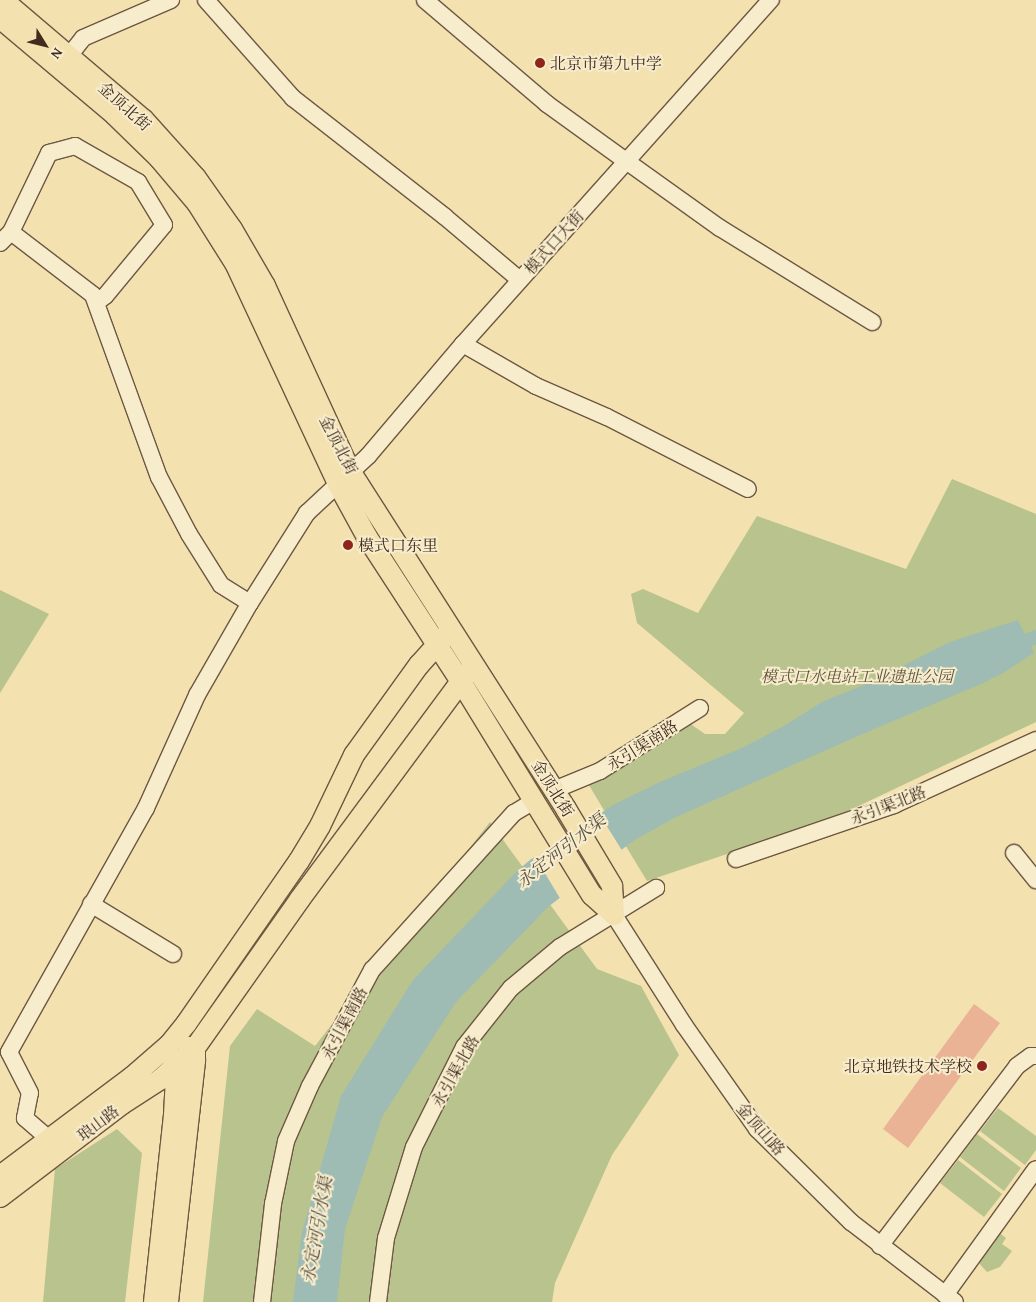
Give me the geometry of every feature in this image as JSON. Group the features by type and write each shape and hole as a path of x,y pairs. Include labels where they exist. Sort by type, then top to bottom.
{"main road":[{"name":"金顶北街","path":"2,0 64,62"},
{"name":"金顶北街","path":"0,18 143,119 196,178 232,228 265,286 367,537 460,680 589,889 614,915"},
{"name":"金顶北街","path":"344,477 452,630 566,809 612,886 614,915"},
{"path":"168,1045 186,1024 283,886 320,826 354,755 379,718 437,644 452,630"},
{"path":"168,1302 195,1048 300,899 460,680 475,665"},
{"path":"168,1045 195,1048"},
{"path":"154,1302 174,1115 176,1066 168,1045"},
{"name":"琅山路","path":"0,1176 132,1077 168,1045"},
{"name":"琅山路","path":"0,1197 176,1066 195,1048"}],"street":[{"path":"64,62 83,38 171,0"},
{"path":"206,0 293,98 444,216 520,280"},
{"path":"425,0 547,104 626,161 720,228 872,322"},
{"name":"模式口大街","path":"344,477 368,456 463,344 771,0"},
{"path":"96,303 112,289 164,225 138,182 75,146 49,152 5,237 93,295 159,477 189,534 221,585 250,603"},
{"path":"463,344 536,386 607,417 748,488"},
{"path":"50,1139 25,1118 30,1093 9,1052 146,808 197,695 250,603 308,513 344,477"},
{"name":"永引渠南路","path":"554,790 600,771 700,708"},
{"name":"永引渠北路","path":"736,859 894,805 1036,740"},
{"name":"永引渠南路","path":"262,1302 273,1204 286,1141 310,1086 372,970 514,813 534,801"},
{"path":"1014,853 1036,880"},
{"name":"永引渠北路","path":"378,1302 386,1238 414,1147 464,1047 511,988 560,948 656,888"},
{"path":"91,904 173,954"},
{"name":"金顶山路","path":"614,915 684,1025 757,1129 850,1222 950,1298"},
{"path":"880,1246 1017,1066 1031,1056 1036,1056"},
{"path":"950,1298 1036,1169"}],"green space":[{"name":"模式口水电站工业遗址公园","path":"952,479 1036,514 1036,722 831,819 647,881 587,782 689,723 705,734 725,734 744,713 637,623 631,594 643,589 698,613 757,516 906,569"},
{"path":"0,590 49,614 0,693"},
{"path":"490,822 597,969 641,986 679,1055 612,1155 555,1283 552,1302 203,1302 230,1046 257,1009 315,1046"},
{"path":"998,1108 1036,1136 1036,1150 1025,1165 980,1131"},
{"path":"117,1129 142,1153 125,1302 43,1302 55,1169"},
{"path":"977,1134 1021,1168 1004,1191 960,1157"},
{"path":"958,1160 1002,1194 984,1217 940,1183"},
{"path":"997,1231 1006,1238 1002,1244 1012,1251 1000,1267 987,1272 978,1262"}],"water":[{"path":"1018,620 1034,653 1003,673 674,818 633,841 548,907 456,1002 382,1117 345,1229 337,1302 293,1302 302,1232 341,1096 413,980 518,870 613,805 660,782 742,748 784,726 822,702 864,685 950,642"}],"pier":[{"path":"598,812 623,852 561,900 534,855"}],"building":[{"path":"974,1004 1000,1023 908,1148 883,1129"}],"waterway":[{"name":"永定河引水渠","path":"1011,647 1036,637"}],"place":[{"name":"北京市第九中学","path":"540,63"},
{"name":"模式口东里","path":"348,545"},
{"name":"北京地铁技术学校","path":"982,1066"}]}
